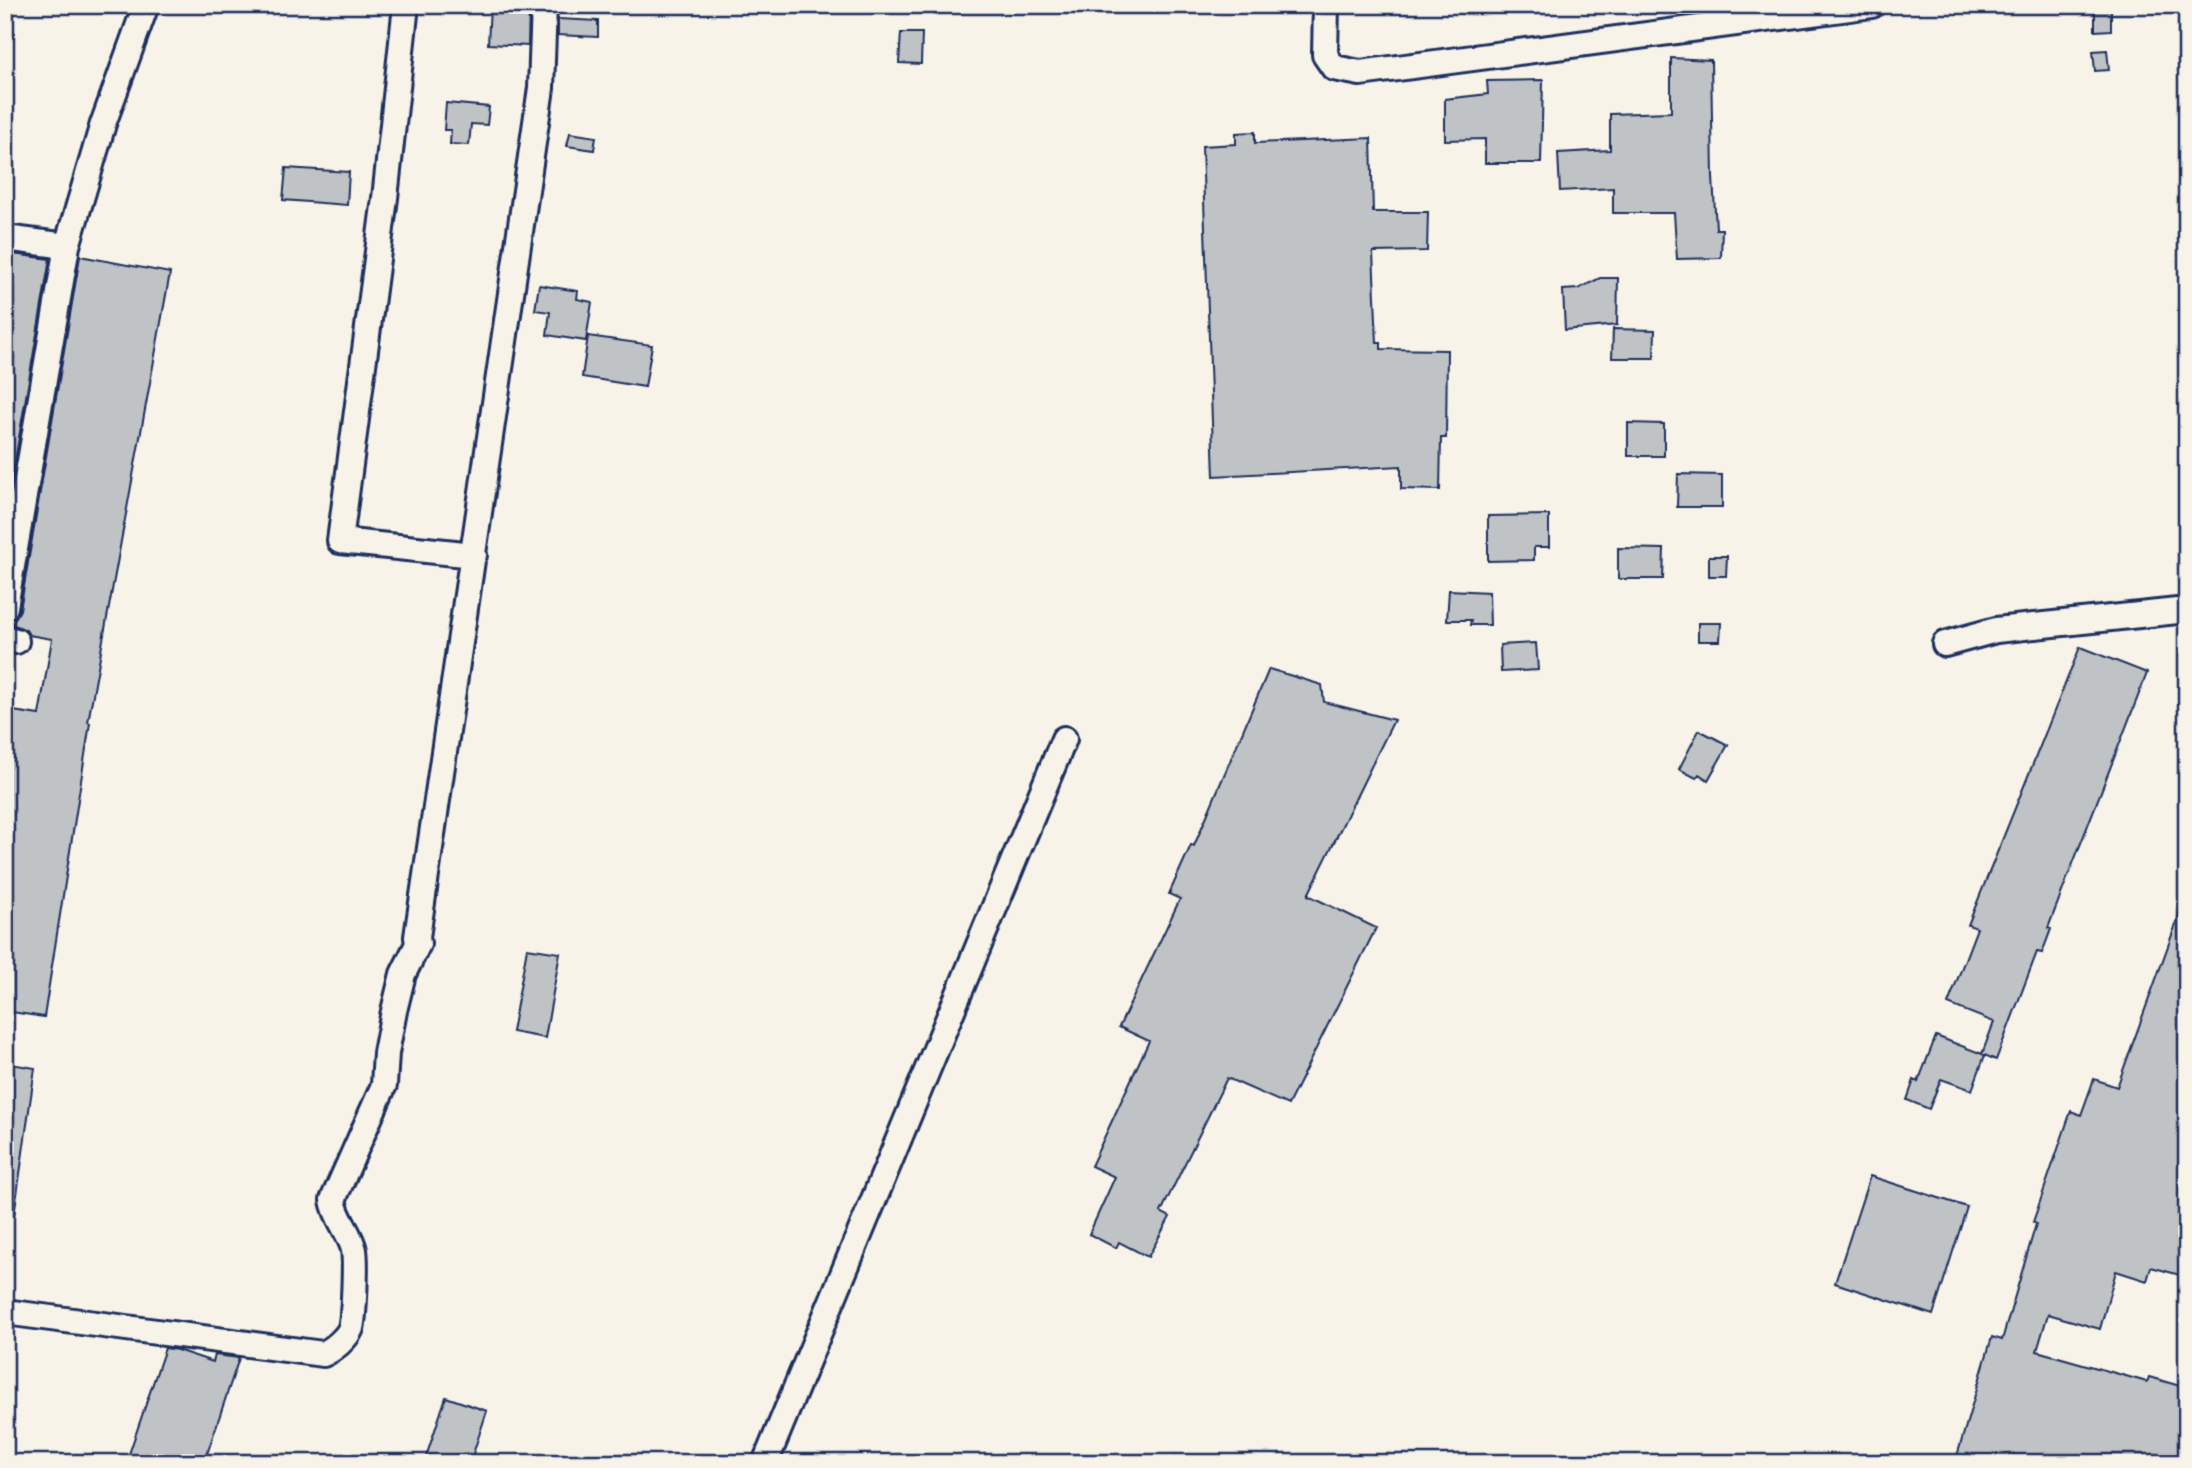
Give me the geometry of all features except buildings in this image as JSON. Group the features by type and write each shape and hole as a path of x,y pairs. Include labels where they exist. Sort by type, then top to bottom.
{"street":[{"path":"5,607 67,246 103,124 146,5"},
{"path":"406,5 385,198 340,541 474,555"},
{"path":"5,1312 323,1354 331,1351 351,1327 354,1249 335,1214 333,1200 384,1085 386,1053 403,974 418,944 541,88 544,5"},
{"path":"1326,5 1325,55 1334,68 1360,73 1872,5"},
{"path":"5,238 67,246"},
{"path":"1944,644 1996,631 2187,610"},
{"path":"765,1463 1064,740"}]}
